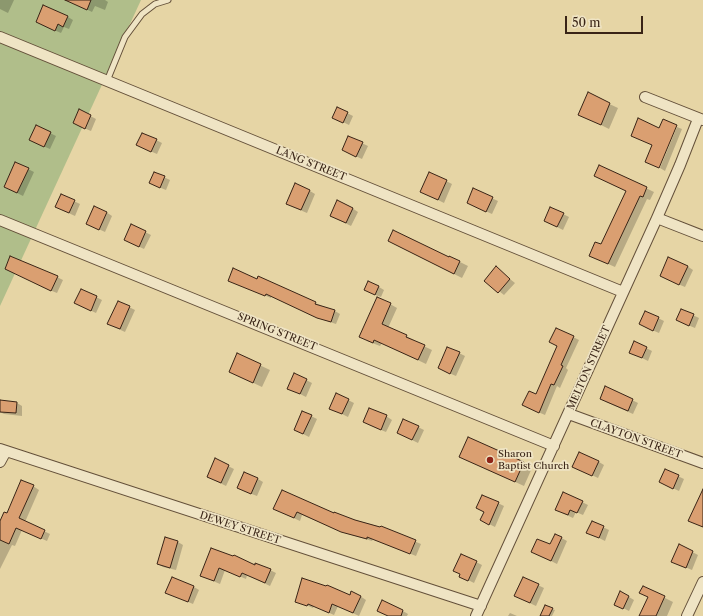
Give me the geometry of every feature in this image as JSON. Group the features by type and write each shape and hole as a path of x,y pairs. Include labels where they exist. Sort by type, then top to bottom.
{"street":[{"name":"LANG STREET","path":"0,36 623,292"},
{"path":"645,97 701,120"},
{"name":"MELTON STREET","path":"476,616 569,414 701,120"},
{"path":"657,218 703,236"},
{"name":"SPRING STREET","path":"0,220 554,446"},
{"name":"CLAYTON STREET","path":"569,414 703,464"},
{"path":"0,462 3,450"},
{"name":"DEWEY STREET","path":"3,450 481,606"},
{"path":"687,616 703,582"}],"lane":[{"path":"107,80 125,37 142,14 155,4 168,0"}],"green space":[{"path":"0,0 141,0 0,306"}],"building":[{"path":"65,0 91,0 87,10"},
{"path":"43,5 68,16 63,27 58,24 55,31 36,22"},
{"path":"588,92 610,103 601,125 578,115"},
{"path":"337,107 348,112 343,123 332,118"},
{"path":"79,109 91,115 85,129 73,123"},
{"path":"638,118 659,128 663,119 677,125 659,168 645,162 652,145 631,136"},
{"path":"36,125 51,132 44,147 29,140"},
{"path":"142,133 157,139 151,152 136,145"},
{"path":"348,136 363,142 356,157 342,150"},
{"path":"15,162 29,168 17,193 4,187"},
{"path":"599,165 647,187 643,197 640,196 608,264 589,256 595,242 601,244 626,191 594,176"},
{"path":"154,172 165,176 160,188 149,183"},
{"path":"429,172 447,180 438,200 420,192"},
{"path":"295,183 310,190 301,210 286,204"},
{"path":"473,188 493,197 486,212 467,203"},
{"path":"61,194 75,200 69,213 55,207"},
{"path":"337,200 353,208 346,223 330,216"},
{"path":"94,206 107,212 99,230 86,224"},
{"path":"550,207 564,213 557,227 544,221"},
{"path":"131,224 146,231 139,247 124,240"},
{"path":"393,230 460,261 454,274 388,241"},
{"path":"10,256 58,276 51,291 5,269"},
{"path":"668,257 688,266 679,285 660,276"},
{"path":"496,266 510,279 498,293 484,281"},
{"path":"233,268 257,279 258,276 316,302 315,304 335,310 331,322 317,318 266,294 265,296 228,281"},
{"path":"368,281 379,286 375,295 364,290"},
{"path":"81,289 97,296 91,311 74,303"},
{"path":"377,297 391,303 382,324 425,345 418,360 374,340 373,343 359,337"},
{"path":"118,301 130,306 120,329 107,324"},
{"path":"681,309 694,314 689,326 676,320"},
{"path":"645,311 659,317 653,331 639,324"},
{"path":"556,328 574,336 561,365 563,366 554,385 551,384 539,413 522,405 529,391 536,394 557,346 549,342"},
{"path":"634,341 647,347 642,358 629,353"},
{"path":"447,347 460,352 450,374 438,368"},
{"path":"237,353 261,364 253,383 229,372"},
{"path":"294,373 307,379 300,394 287,389"},
{"path":"605,386 633,399 628,411 600,399"},
{"path":"336,393 349,399 342,414 329,409"},
{"path":"0,400 17,402 16,413 0,412"},
{"path":"369,408 387,415 381,430 363,422"},
{"path":"302,411 312,415 303,434 294,430"},
{"path":"403,419 419,426 412,440 397,433"},
{"path":"468,437 524,462 515,482 459,457"},
{"path":"579,452 599,461 592,476 572,467"},
{"path":"215,458 229,465 221,483 207,477"},
{"path":"665,469 679,475 673,489 659,482"},
{"path":"244,472 258,478 251,494 237,488"},
{"path":"21,480 34,485 19,518 45,530 41,539 16,528 9,544 0,540 0,521 4,512 7,513"},
{"path":"703,489 703,527 688,521"},
{"path":"282,490 334,513 380,527 381,526 416,540 410,554 367,537 367,539 341,532 297,512 294,518 273,509"},
{"path":"563,492 583,501 577,513 570,510 568,515 555,510"},
{"path":"482,495 499,502 489,525 480,520 484,512 476,508"},
{"path":"592,521 604,526 599,538 586,533"},
{"path":"555,534 562,537 551,561 531,552 537,539 550,544"},
{"path":"165,537 178,541 170,568 157,564"},
{"path":"679,544 693,551 686,568 671,562"},
{"path":"211,548 233,556 234,555 255,565 255,563 271,569 265,583 242,573 240,577 219,568 214,581 200,576"},
{"path":"461,554 477,561 468,581 459,577 460,574 453,571"},
{"path":"172,577 194,586 188,602 165,593"},
{"path":"523,577 539,584 530,603 514,596"},
{"path":"302,578 326,586 327,585 350,595 351,591 361,596 353,613 332,604 329,613 308,604 307,606 295,602"},
{"path":"643,586 665,596 656,616 639,616 648,597 639,593"},
{"path":"620,591 629,596 623,609 614,605"},
{"path":"382,600 403,610 401,616 388,616 377,611"},
{"path":"545,605 553,608 549,616 540,616"}],"place":[{"name":"Sharon Baptist Church","path":"490,460"}]}
